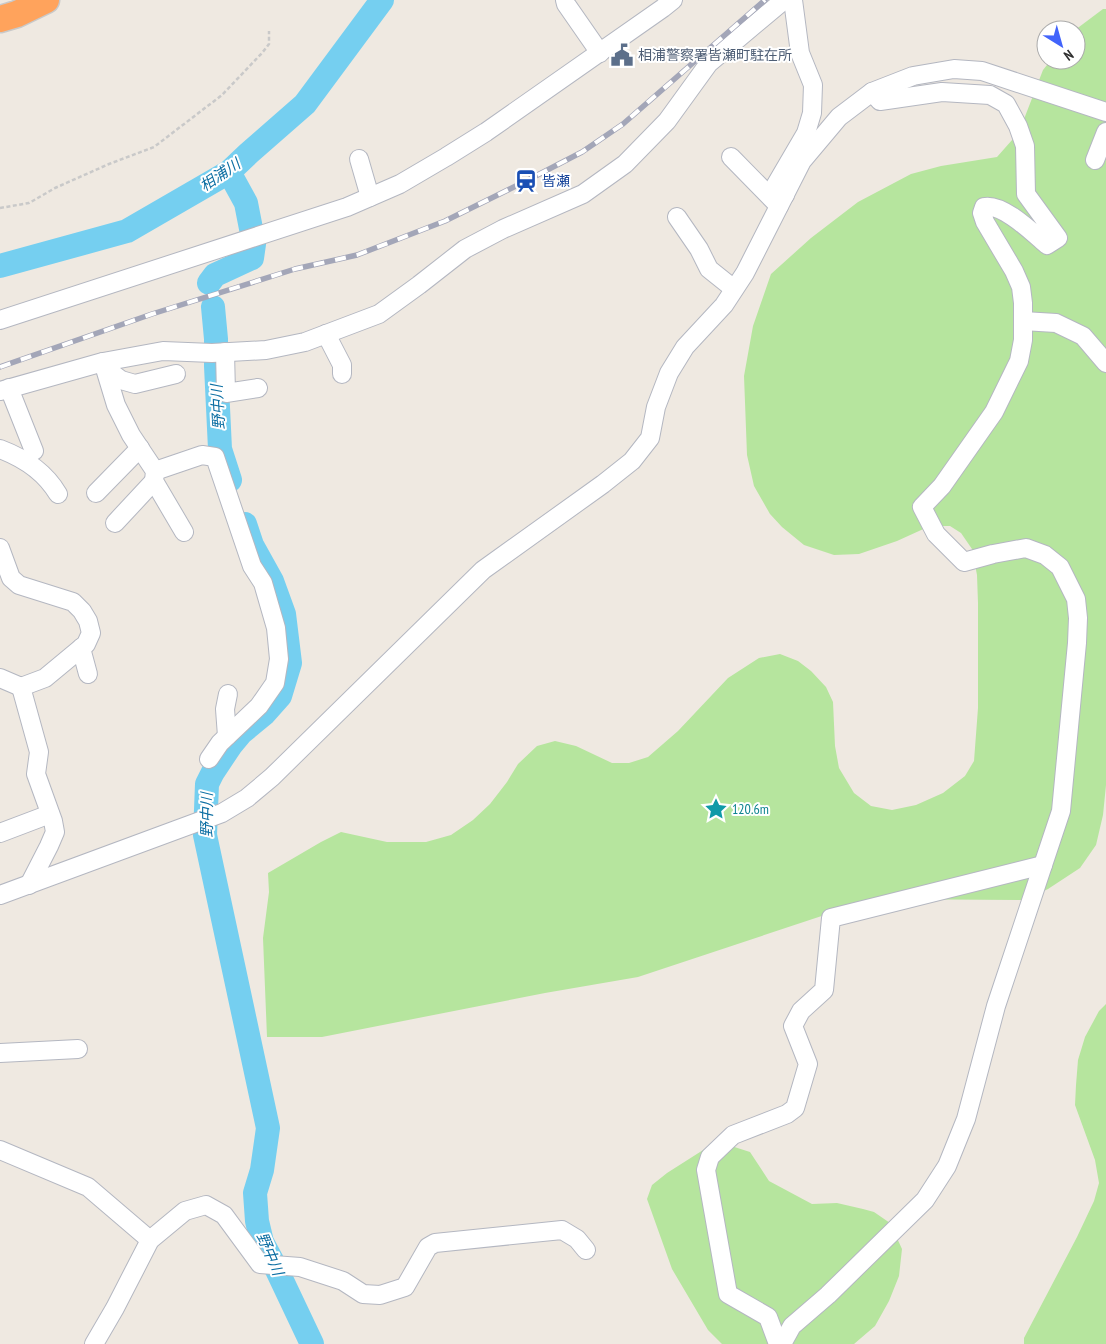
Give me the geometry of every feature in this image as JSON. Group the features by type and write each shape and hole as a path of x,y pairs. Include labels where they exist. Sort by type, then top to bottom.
{"highway":[{"path":"0,19 17,14 46,0"}],"street":[{"path":"565,0 600,52"},
{"path":"0,320 347,207 400,184 446,158 486,132 673,0"},
{"path":"34,451 4,390 163,352 266,350 306,342 379,314 465,249 503,229 583,194 625,164 667,120 709,63 784,0"},
{"path":"782,200 775,186 806,133 812,112 813,85 800,53 793,0"},
{"path":"0,895 184,828 222,813 247,798 272,777 483,570 632,461 650,438 656,408 669,373 686,347 724,305 745,273 802,161 839,117 872,92 913,76 954,69 982,70 1106,112"},
{"path":"782,1344 792,1326 828,1295 925,1200 947,1166 966,1119 996,1006 1061,811 1077,643 1078,618 1076,599 1060,567 1045,555 1026,548 964,562 936,534 922,507 942,486 994,412 1019,361 1023,340 1021,287 1014,271 985,222 982,212 984,207 991,205 1014,217 1047,245 1058,238 1026,194 1025,146 1018,126 1006,104 990,95 942,92 880,101 872,92"},
{"path":"1095,160 1106,132"},
{"path":"731,157 782,200"},
{"path":"360,159 370,196"},
{"path":"677,217 699,250 708,268 734,289"},
{"path":"1023,321 1056,324 1083,336 1106,363"},
{"path":"326,334 342,366 342,374"},
{"path":"225,352 226,393 258,388"},
{"path":"104,365 122,380 135,384 176,374"},
{"path":"104,365 116,405 184,532"},
{"path":"96,493 140,448"},
{"path":"0,449 35,467 52,484 58,494"},
{"path":"124,521 155,476 202,455 215,457 252,566 263,583 276,628 280,659 275,683 259,706 220,743 208,759"},
{"path":"0,548 11,578 19,585 73,602 88,621 91,633 86,644 44,678 21,687 0,678"},
{"path":"81,648 88,674"},
{"path":"21,687 39,752 36,774 50,814 54,832 29,885"},
{"path":"227,736 224,709 228,694"},
{"path":"6,835 50,814"},
{"path":"778,1344 768,1317 728,1294 706,1170 710,1157 733,1135 787,1114 795,1108 808,1064 793,1026 801,1011 824,990 831,918 1043,865"},
{"path":"0,1053 78,1050"},
{"path":"0,1150 88,1187 150,1240"},
{"path":"94,1344 150,1240 186,1211 206,1205 224,1215 260,1264 300,1267 342,1281 363,1294 380,1295 405,1287 428,1248 435,1243 562,1230 578,1239 586,1250"}],"path":[{"path":"0,208 28,203 55,188 109,164 154,147 222,95 269,44 269,31"}],"green space":[{"path":"1103,9 1106,9 1106,785 1103,815 1096,845 1080,868 1048,889 1025,900 873,899 638,977 545,993 322,1037 267,1037 263,938 269,892 268,873 341,832 387,842 426,842 451,835 473,820 490,804 518,764 537,746 555,741 576,746 612,763 629,763 648,757 678,731 728,678 759,658 780,654 798,661 811,671 826,687 833,702 835,746 839,768 854,793 871,806 892,810 916,805 943,793 965,776 974,761 978,708 977,575 972,549 961,533 950,526 930,526 897,541 859,554 834,555 804,545 782,527 770,514 754,486 747,455 744,376 753,326 771,274 811,238 858,202 911,174 941,166 997,157 1019,132 1043,70 1086,70 1086,22"},
{"path":"1106,1004 1106,1344 1024,1344 1024,1338 1094,1201 1099,1183 1095,1160 1075,1105 1078,1060 1085,1037 1099,1011"},
{"path":"725,1144 750,1152 769,1181 812,1204 837,1203 863,1209 874,1212 890,1223 902,1249 899,1276 889,1301 875,1326 854,1344 722,1344 708,1330 672,1269 647,1199 652,1185 667,1173 711,1145"}],"waterway":[{"name":"相浦川","path":"0,266 127,231 229,172 305,104 382,0"},
{"name":"野中川","path":"209,283 215,275 252,258 254,244 246,203 229,172"},
{"name":"野中川","path":"213,307 220,449 230,480"},
{"name":"野中川","path":"245,524 252,545 272,581 284,614 290,663 280,696 231,745 207,784 205,835 268,1128 262,1170 255,1193 257,1221 262,1242 312,1344"}],"railway":[{"path":"0,367 152,314 295,269 357,255 445,221 582,152 623,124 765,0"}],"place":[{"name":"相浦警察署皆瀬町駐在所","path":"622,55"},
{"name":"皆瀬","path":"526,181"},
{"name":"120.6m","path":"716,809"}]}
